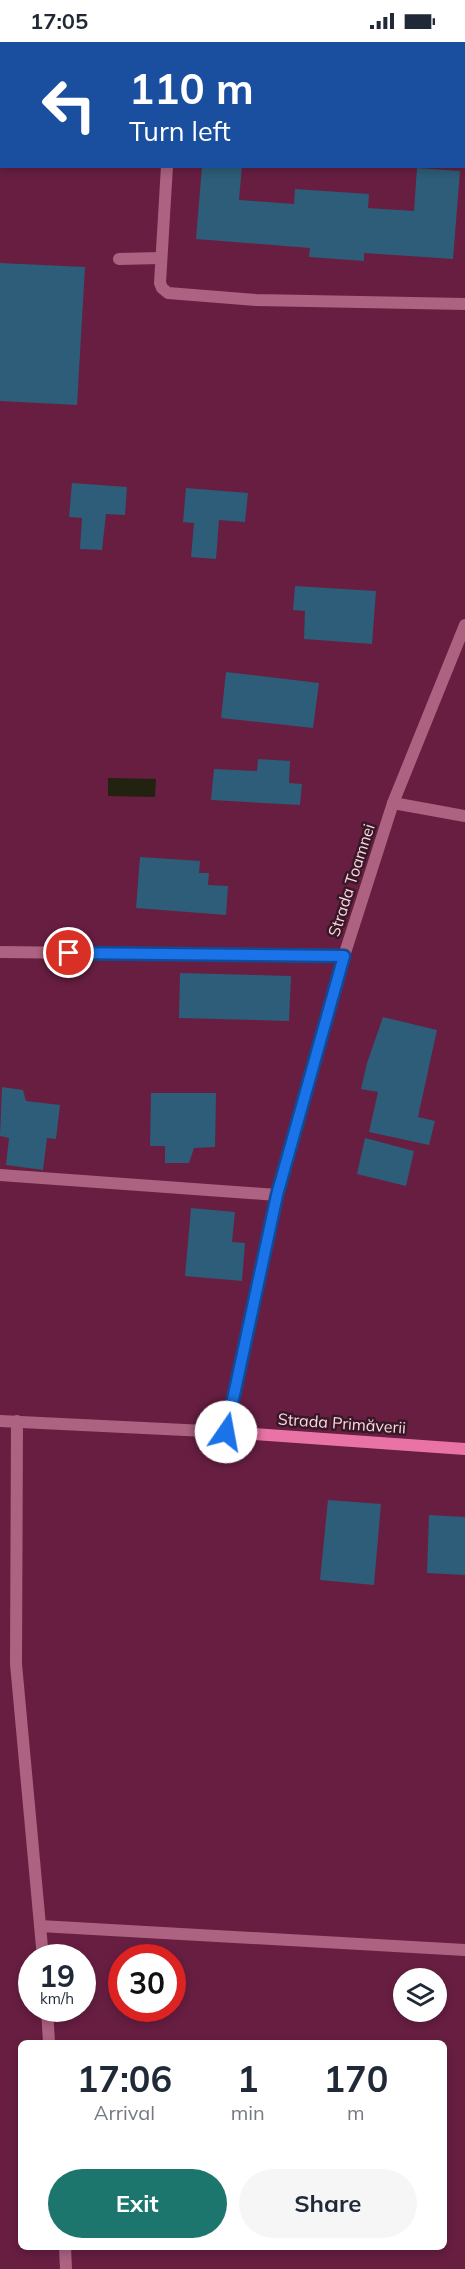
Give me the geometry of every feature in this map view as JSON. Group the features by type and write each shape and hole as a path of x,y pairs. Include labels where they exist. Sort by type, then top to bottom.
{"main road":[{"name":"Strada Primăverii","path":"226,1432 465,1449"}],"street":[{"path":"166,168 160,283 168,293 255,300 465,304"},
{"path":"119,259 160,258"},
{"name":"Strada Toamnei","path":"226,1432 277,1195 344,956 393,803 465,625"},
{"path":"393,803 465,816"},
{"path":"0,952 344,956"},
{"path":"0,1175 277,1195"},
{"name":"Strada Primăverii","path":"0,1421 226,1432"},
{"path":"17,1421 16,1664 42,1944"},
{"path":"40,1926 465,1950"},
{"path":"48,2022 49,2040"},
{"path":"65,2250 66,2269"}],"shaded area":[{"path":"108,778 156,779 155,797 108,796"}],"building":[{"path":"202,168 242,168 239,200 294,204 295,189 369,194 368,208 414,211 417,168 460,171 453,259 364,253 364,261 309,257 310,248 196,239"},
{"path":"0,263 85,267 77,405 0,401"},
{"path":"72,483 127,487 125,515 106,514 102,550 80,549 82,518 69,517"},
{"path":"186,488 248,493 245,522 219,520 216,559 191,557 194,523 183,522"},
{"path":"295,586 376,591 372,644 304,639 305,611 293,610"},
{"path":"226,672 319,683 313,728 221,718"},
{"path":"258,759 290,761 289,783 302,784 300,805 211,800 214,769 257,771"},
{"path":"140,857 200,861 199,873 209,873 208,885 228,886 226,915 136,908"},
{"path":"180,973 291,976 289,1021 179,1018"},
{"path":"383,1017 437,1030 418,1117 435,1121 429,1145 369,1132 378,1092 361,1089 367,1063"},
{"path":"2,1087 23,1090 26,1101 60,1105 56,1139 47,1138 43,1170 6,1165 9,1138 0,1136"},
{"path":"151,1093 216,1093 215,1147 194,1148 189,1163 165,1163 165,1146 150,1146"},
{"path":"365,1138 414,1151 406,1186 357,1174"},
{"path":"191,1208 235,1212 232,1242 245,1243 242,1281 185,1276"},
{"path":"328,1500 381,1504 374,1585 320,1580"},
{"path":"429,1515 465,1517 465,1575 427,1573"}],"route":[{"path":"69,953 344,956 277,1195 226,1432"}]}
